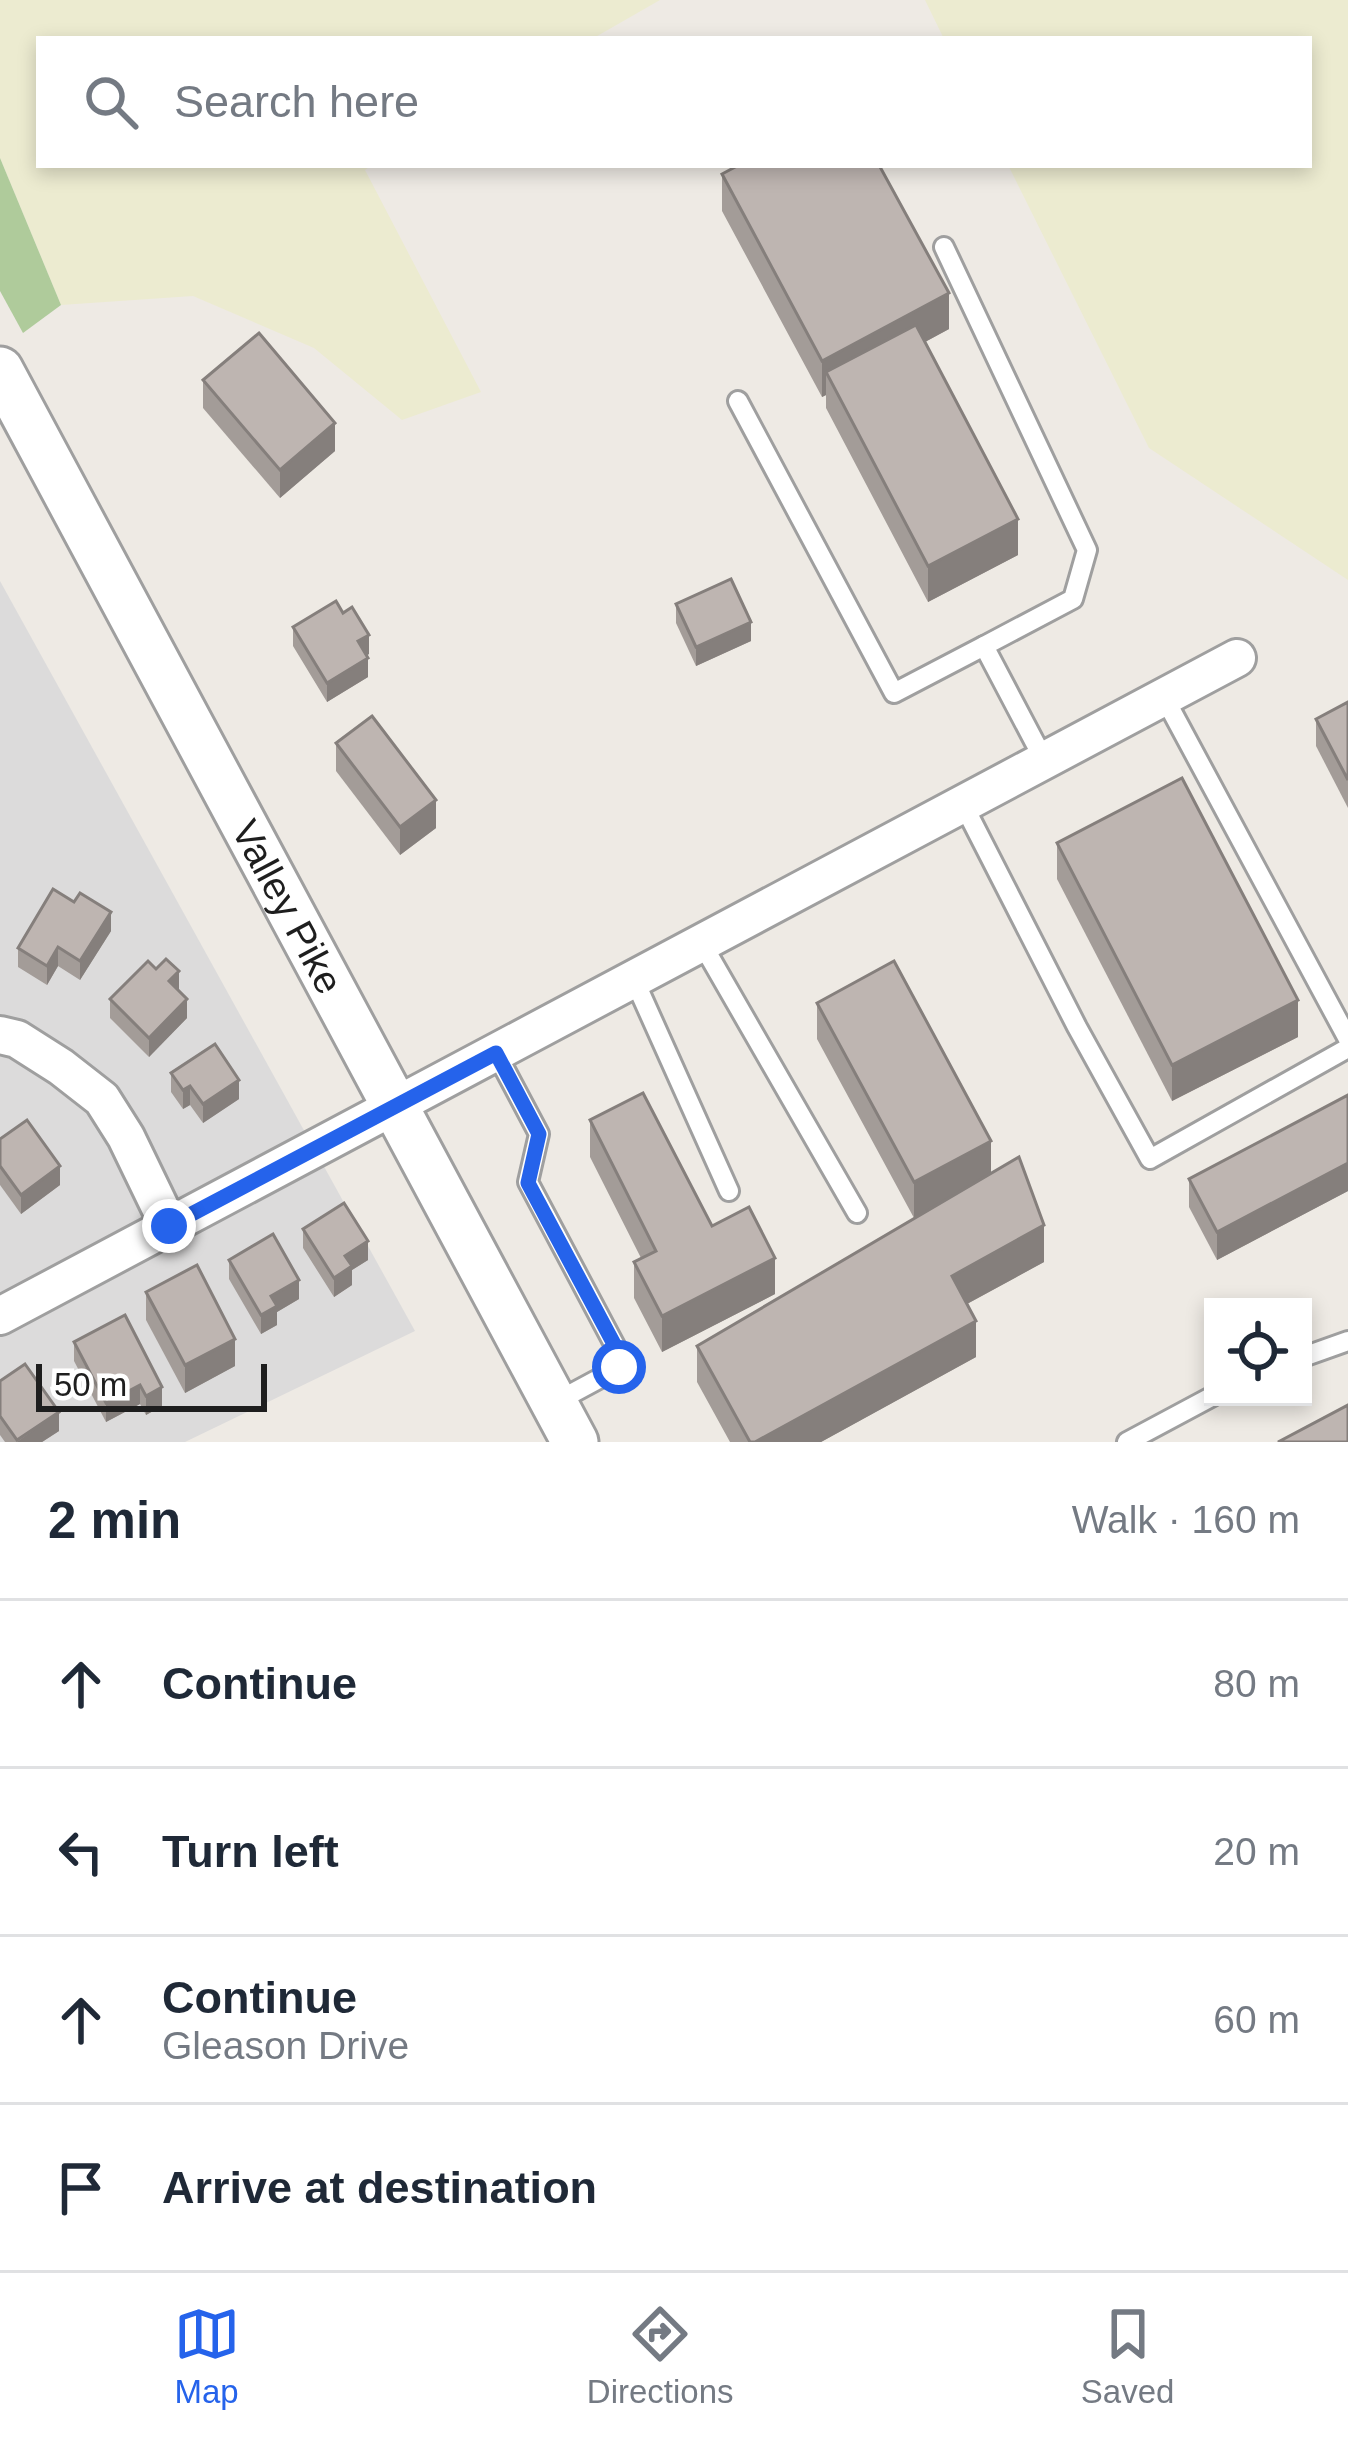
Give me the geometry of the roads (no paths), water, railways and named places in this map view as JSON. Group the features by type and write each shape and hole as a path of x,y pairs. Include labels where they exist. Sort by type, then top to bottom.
{"street":[{"name":"Valley Pike","path":"0,370 564,1423"},
{"path":"0,1316 1237,658"},
{"path":"0,1036 32,1048 102,1099 169,1226"}],"lane":[{"path":"738,401 894,693 1073,599 1087,550 944,248"},
{"path":"984,646 1044,760"},
{"path":"1164,697 1348,1039"},
{"path":"962,802 1150,1159 1348,1048"},
{"path":"701,942 857,1213"},
{"path":"633,977 730,1191"},
{"path":"496,1053 539,1134 528,1183 622,1359 564,1423"},
{"path":"1312,1354 1348,1341"},
{"path":"1127,1442 1204,1401"}]}
